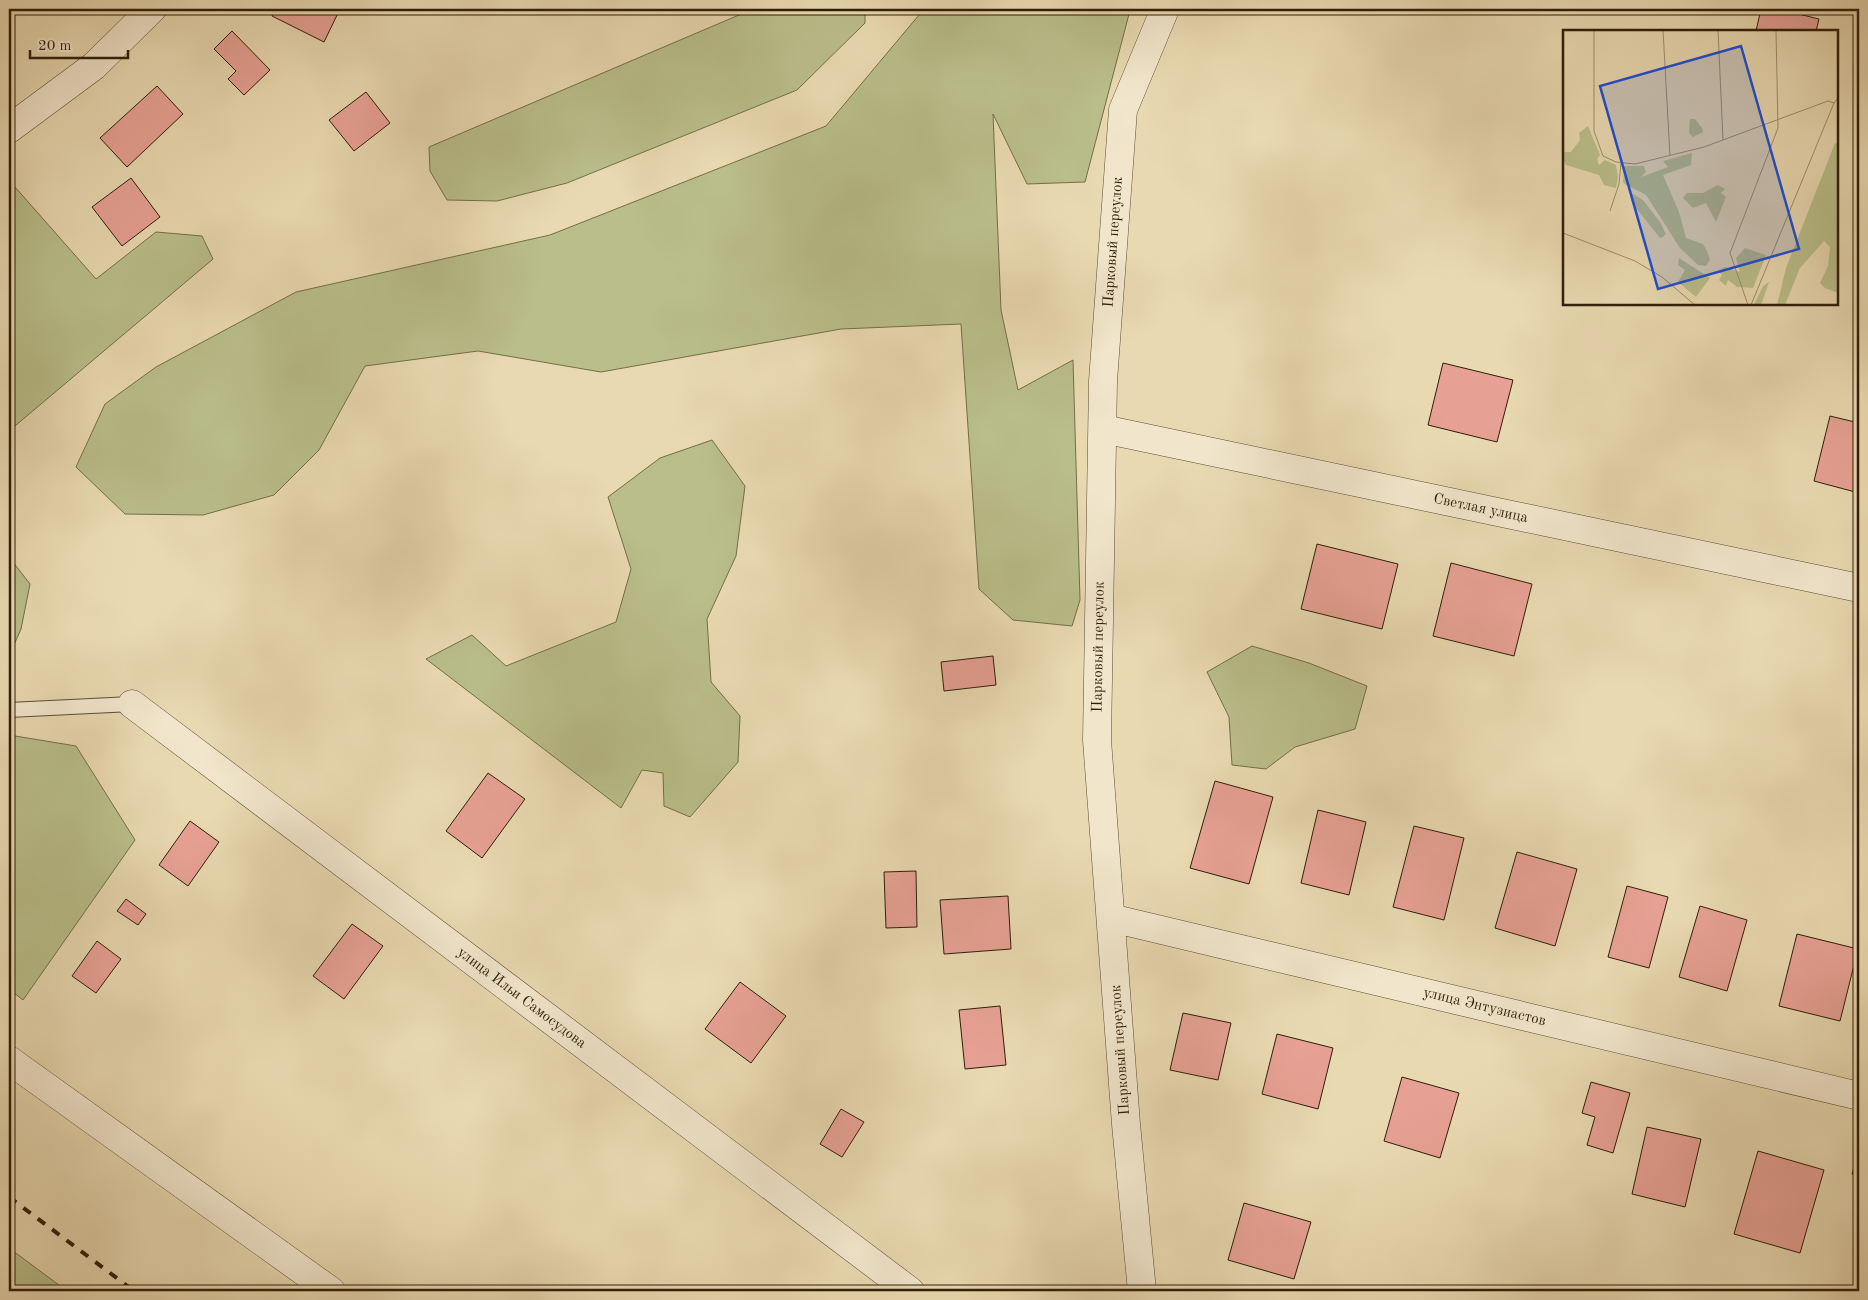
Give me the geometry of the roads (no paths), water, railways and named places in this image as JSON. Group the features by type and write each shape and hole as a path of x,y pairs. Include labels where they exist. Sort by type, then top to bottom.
{"street":[{"path":"9,129 94,66 152,9"},
{"name":"Парковый переулок","path":"1142,1291 1126,1124 1097,740 1102,429 1103,381 1124,110 1165,9"},
{"name":"Светлая улица","path":"1102,429 1859,588"},
{"name":"улица Ильи Самосудова","path":"132,704 910,1291"},
{"name":"улица Энтузиастов","path":"1111,918 1859,1096"},
{"path":"9,1060 331,1291"}],"lane":[{"path":"9,710 132,704"}],"railway":[{"path":"9,1197 134,1291"}]}
